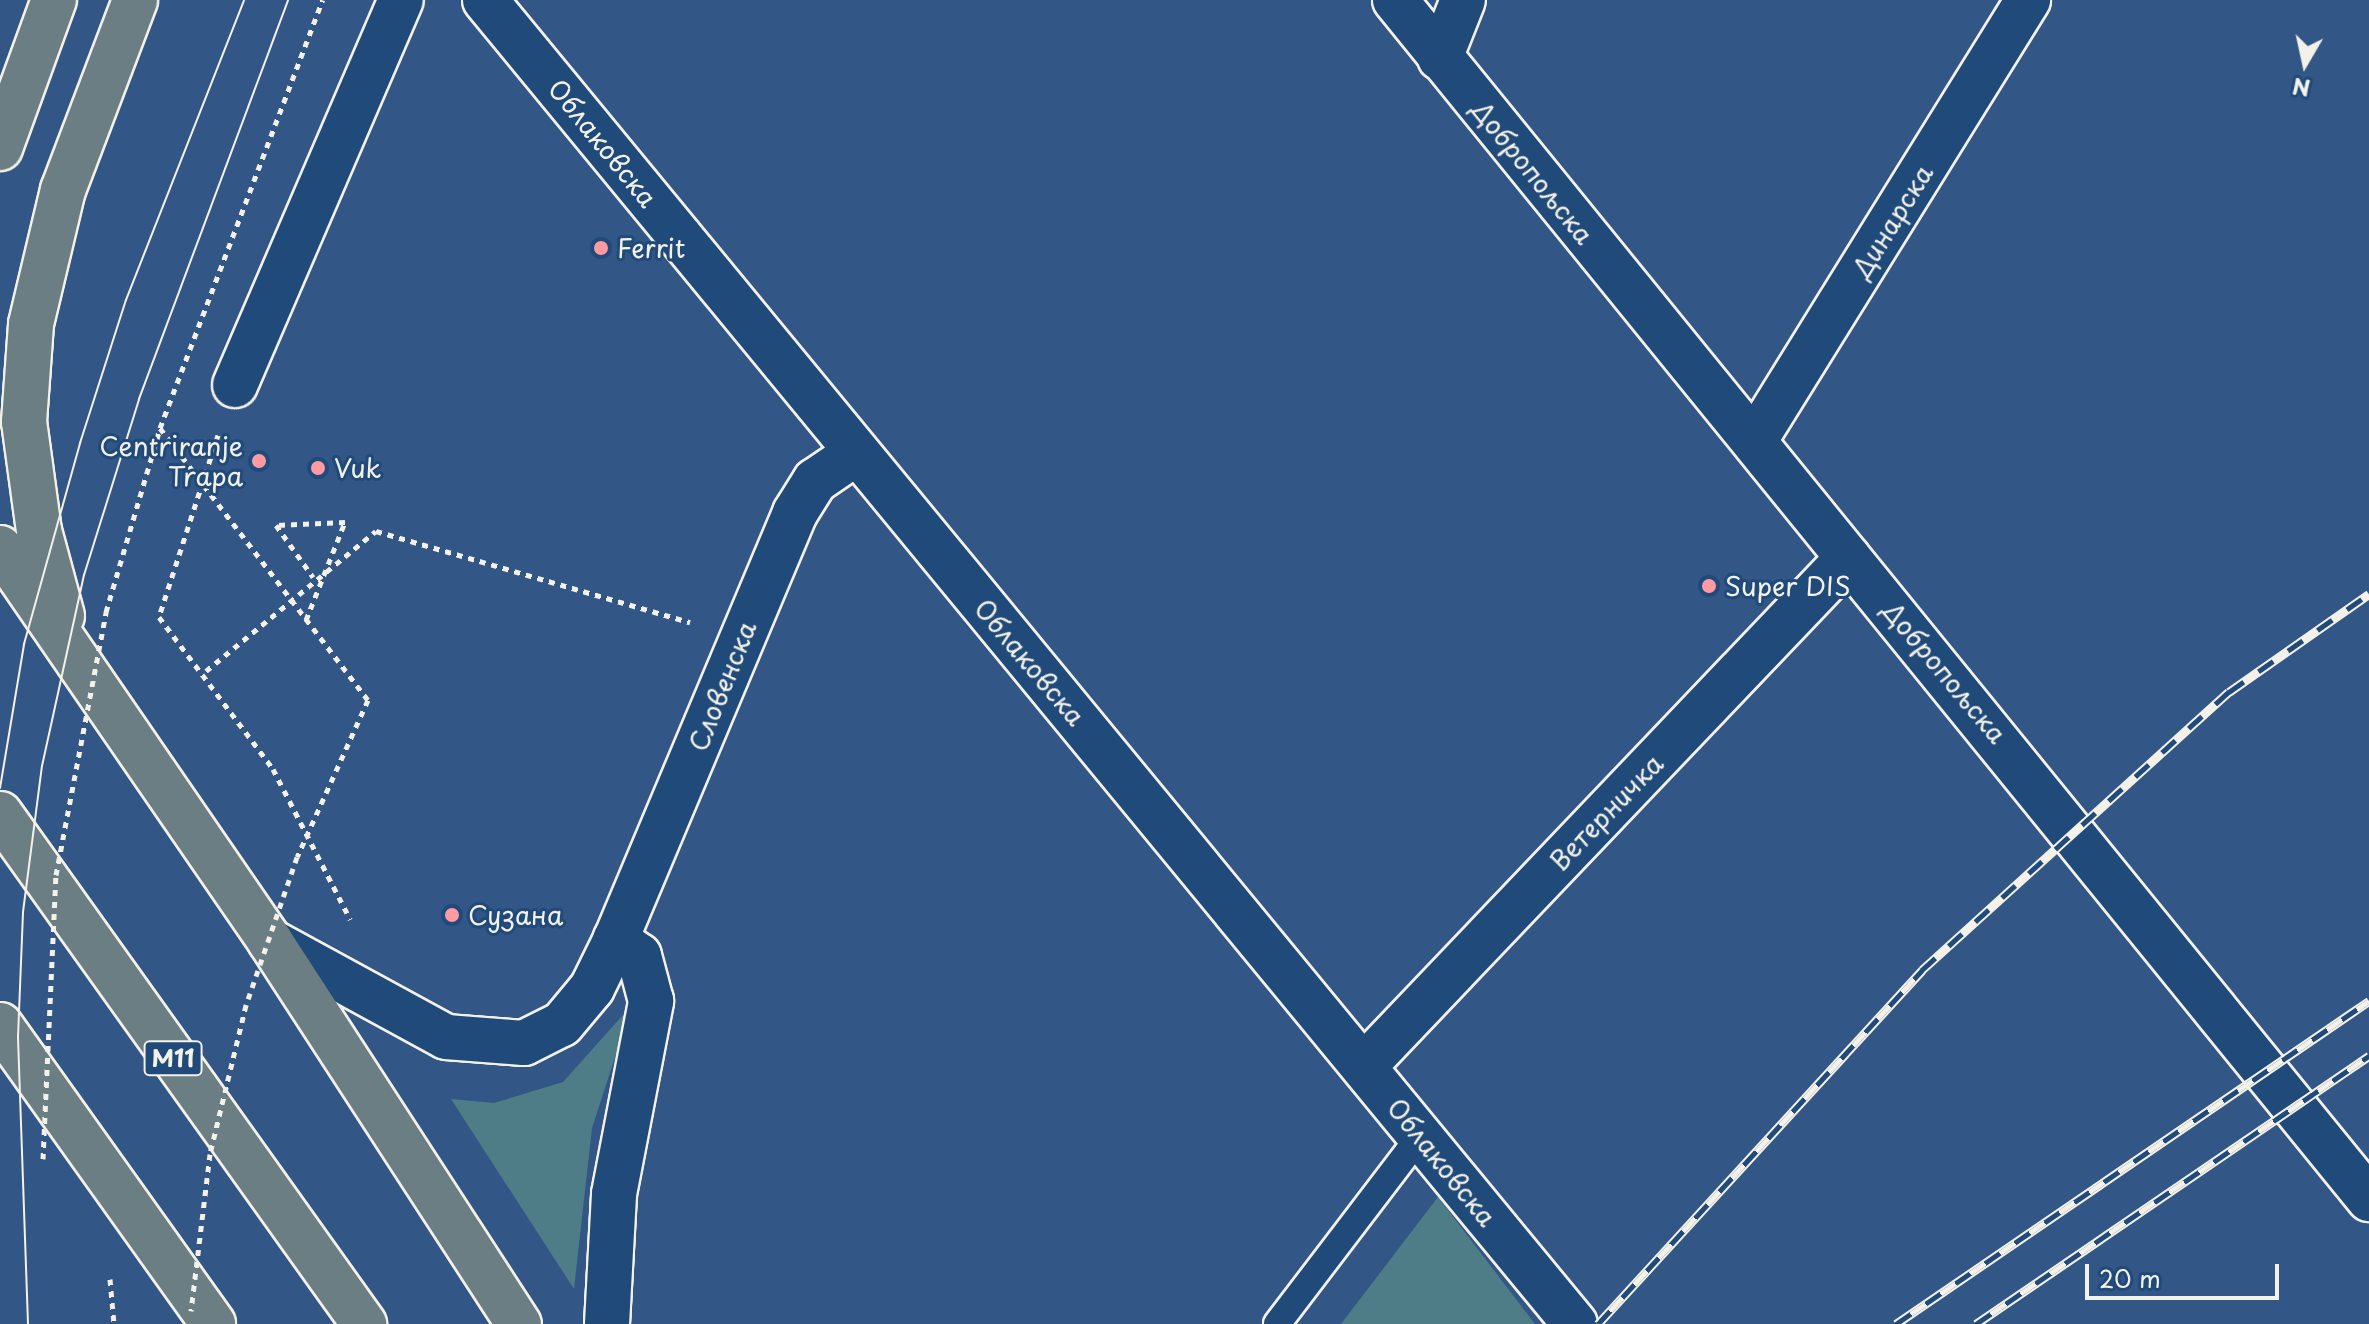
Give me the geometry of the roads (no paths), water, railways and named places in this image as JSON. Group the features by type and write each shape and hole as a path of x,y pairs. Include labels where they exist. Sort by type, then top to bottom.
{"highway":[{"path":"0,148 54,0"},
{"path":"70,644 39,531 24,422 31,324 63,190 135,0"},
{"path":"0,548 70,644 270,941 519,1324"},
{"name":"M11","path":"0,814 364,1324"},
{"path":"0,1025 202,1318"}],"street":[{"path":"235,385 401,0"},
{"name":"Облаковска","path":"485,0 1575,1324"},
{"name":"Добропољска","path":"1395,0 2369,1199"},
{"path":"1440,58 1463,0"},
{"name":"Динарска","path":"1755,440 2028,0"},
{"name":"Словенска","path":"270,941 446,1037 485,1044 524,1043 562,1024 592,988 616,939 795,513 815,481 856,453"},
{"name":"Ветерничка","path":"1364,1066 1848,558"},
{"path":"607,1324 614,1194 651,1001 639,956 616,939"}],"lane":[{"path":"1277,1324 1421,1135"}],"tram line":[{"path":"0,788 24,644 80,443 126,300 244,0"},
{"path":"28,1324 18,1037 23,912 42,766 84,575 139,399 288,0"}],"railway":[{"path":"1598,1324 1922,970 2229,692 2369,594"},
{"path":"1896,1324 2369,1001"},
{"path":"1976,1324 2369,1056"}],"place":[{"name":"Ferrit","path":"601,248"},
{"name":"Centriranje Trapa","path":"259,461"},
{"name":"Vuk","path":"318,468"},
{"name":"Super DIS","path":"1709,586"},
{"name":"Сузана","path":"452,915"}]}
